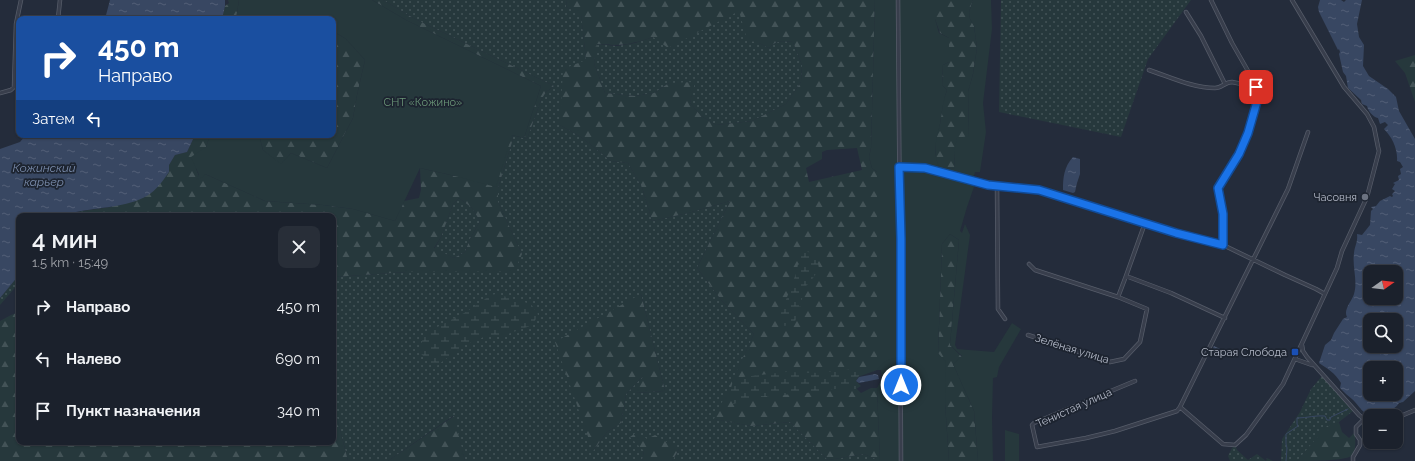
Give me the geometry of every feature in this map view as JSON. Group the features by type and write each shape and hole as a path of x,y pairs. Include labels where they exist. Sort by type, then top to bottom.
{"street":[{"path":"18,16 21,0"},
{"path":"58,16 60,0"},
{"path":"898,0 901,239 901,461"},
{"path":"1211,0 1232,43 1252,78 1256,87 1258,98 1248,133 1239,154 1218,188 1223,214 1223,245"},
{"path":"1292,0 1344,87 1367,114 1374,127 1379,151 1367,196 1325,294 1283,384 1246,435 1235,445 1223,444 1180,407 1288,189 1308,132"},
{"path":"1186,12 1201,36 1225,84"},
{"path":"0,93 11,90 14,87 16,24"},
{"path":"1149,70 1200,87 1216,88 1232,82 1256,87"},
{"path":"899,167 925,168 978,183 1039,190 1176,233 1223,245 1316,288 1325,294"},
{"path":"997,186 998,309 1004,319"},
{"path":"1029,264 1035,270 1118,297 1145,223"},
{"path":"1126,276 1171,292 1225,318"},
{"name":"Зелёная улица","path":"1028,335 1110,362 1124,359 1140,342 1147,309 1118,297"},
{"path":"1302,343 1303,351 1313,365 1363,418"},
{"path":"1298,351 1303,351"},
{"path":"1295,359 1313,365"},
{"name":"Тенистая улица","path":"1135,381 1034,423 1032,426 1037,447 1115,431 1177,411 1180,407"},
{"path":"1403,415 1415,410"},
{"path":"1352,461 1360,445 1360,440 1356,434 1356,427 1363,420"}],"green space":[{"path":"228,0 239,0 236,16 223,16 225,6 229,3"},
{"name":"СНТ «Кожино»","path":"239,0 372,0 406,20 541,86 524,138 512,135 496,187 420,168 395,221 353,209 323,205 265,201 205,174 203,177 196,180 199,175 191,157 206,147 209,138 260,138 263,150 281,164 291,153 327,168 353,118 365,60 346,39 336,33 336,16 236,16"},
{"path":"372,0 383,0 415,19 554,86 546,92 541,100 527,139 524,138 541,86 406,20"},
{"path":"383,0 567,0 566,7 581,13 586,60 560,125 581,137 611,161 628,163 642,187 652,221 730,201 697,268 722,301 754,334 715,419 751,426 790,422 828,460 864,454 876,459 876,461 672,461 679,449 644,451 642,461 465,461 453,416 388,461 348,461 336,414 336,277 407,272 522,254 498,202 498,188 513,139 512,135 527,139 541,100 546,92 554,86 415,19","holes":["641,294 665,391 636,393 644,375 626,394 621,423 607,432 593,451"]},
{"path":"567,0 875,0 871,148 869,157 872,168 877,172 877,370 855,378 854,386 861,393 871,388 877,388 880,461 876,461 876,459 864,454 828,460 790,422 751,426 714,419 754,334 722,301 697,268 730,201 652,221 642,187 628,163 611,161 581,137 560,125 563,69 586,60 581,14 566,7","holes":["739,11 748,43 759,43 769,48 777,42 793,42 802,65 801,82 786,104 752,121 716,125 701,116 690,103 695,82 669,83 654,93 635,96 605,93 594,63 597,44 625,44 638,42 653,37 668,48","857,148 862,170 809,182 806,168 822,159 822,152 827,150"]},
{"path":"875,0 935,0 935,19 939,33 949,38 949,62 943,65 942,85 947,90 935,152 940,169 955,168 954,153 957,138 969,136 968,92 973,74 977,48 974,26 970,19 969,12 973,0 991,0 992,29 983,103 986,132 980,172 975,172 972,183 975,184 960,231 962,233 965,224 970,235 955,345 957,349 994,352 1012,323 1021,329 999,367 997,377 993,378 993,461 978,461 974,411 953,364 962,356 950,345 959,240 950,234 942,244 938,353 946,362 945,403 949,461 880,461 877,388 882,379 881,370 877,370 877,172 872,168 869,157 871,148"},
{"path":"935,0 973,0 969,12 970,19 974,26 977,48 973,74 968,92 969,136 954,153 955,168 939,169 936,161 935,140 947,90 942,85 943,65 949,62 949,38 940,33 935,19"},
{"path":"1001,0 1191,0 1148,59 1121,137 999,112"},
{"path":"739,10 759,43 769,48 777,42 793,42 802,65 801,82 786,104 752,121 716,125 701,116 690,103 694,83 669,83 654,93 635,96 605,93 594,63 596,44 617,46 635,43 723,19"},
{"path":"336,33 346,39 365,60 353,118 327,168 291,153 281,165 263,150 260,138 336,138"},
{"path":"1415,55 1415,102 1405,73 1395,61"},
{"path":"512,135 513,139 498,188 498,202 522,254 514,272 407,272 336,277 336,213 74,213 111,207 169,165 175,155 187,152 194,138 209,138 196,169 199,176 197,179 205,174 265,201 323,205 353,209 395,221 404,201 419,198 421,190 420,168 455,176","holes":["459,198 472,208 480,221 465,252 454,258 434,248 441,237 453,204"]},
{"path":"459,198 472,208 480,221 465,252 454,258 434,249 441,237 453,204"},
{"path":"950,234 959,240 950,345 962,357 953,364 974,411 978,461 949,461 945,403 938,353 942,244"},
{"path":"804,250 817,256 819,269 811,281 803,289 802,299 794,325 783,326 779,318 797,271 799,256"},
{"path":"16,279 16,286 0,305 0,298"},
{"path":"496,294 531,304 538,314 533,325 505,335 486,336 463,346 435,367 419,352 424,334 466,312 491,295"},
{"path":"641,294 665,391 635,393 643,376 626,394 621,423 607,432 593,451 555,342"},
{"path":"16,313 16,445 336,445 336,414 348,461 0,461 0,321"},
{"path":"854,369 860,374 856,381 861,386 856,389 833,389 817,392 758,397 733,404 729,394 734,378 786,372 821,373"},
{"path":"1322,376 1353,411 1339,422 1327,427 1297,461 1281,461 1282,439 1300,412 1311,389"},
{"path":"454,416 465,461 388,461"},
{"path":"1339,422 1342,432 1349,438 1355,432 1355,448 1351,456 1334,460 1297,461 1327,426"},
{"path":"1005,430 1019,434 1019,461 1005,461"},
{"path":"637,432 647,439 655,435 679,449 672,461 642,461 644,451 630,437"},
{"path":"1235,445 1237,450 1248,460 1257,454 1266,461 1230,461 1228,456"},
{"path":"1267,458 1273,461 1266,461"}],"water":[{"path":"110,0 225,0 223,16 106,16"},
{"path":"1320,0 1341,0 1344,2 1346,0 1362,0 1357,24 1359,37 1364,45 1363,66 1369,76 1388,89 1396,97 1399,111 1415,139 1415,391 1403,402 1399,403 1392,409 1363,409 1363,411 1340,388 1341,383 1336,376 1319,363 1325,345 1331,340 1343,319 1347,317 1346,311 1354,294 1354,250 1357,234 1362,235 1370,225 1371,211 1373,209 1371,207 1376,206 1380,201 1390,196 1393,196 1392,194 1395,191 1392,189 1395,184 1393,183 1399,180 1398,176 1401,174 1400,169 1403,167 1400,162 1397,161 1397,152 1394,144 1384,129 1388,125 1385,122 1380,124 1378,118 1371,114 1367,106 1362,104 1361,100 1348,88 1346,76 1343,72 1339,49 1338,50 1319,12 1318,7"},
{"name":"Кожинский карьер","path":"23,138 194,138 187,152 175,155 169,165 169,172 154,191 143,198 117,206 72,213 16,213 16,279 0,298 0,149 20,142"},
{"path":"1073,157 1080,159 1080,174 1075,192 1073,193 1063,190 1063,181 1065,172"},
{"path":"1214,346 1224,351 1223,357 1218,357 1211,352"},
{"path":"875,374 878,375 879,379 859,383 856,381 859,377"}],"waterway":[{"path":"1286,461 1286,434 1298,426 1297,418 1325,416 1327,420 1330,420 1331,417 1348,409"}],"place":[{"name":"Часовня","path":"1365,197"},
{"name":"Старая Слобода","path":"1295,352"}],"route":[{"path":"901,385 901,239 899,167 909,166 925,168 988,185 1039,190 1176,233 1223,245 1223,214 1218,188 1239,154 1248,133 1258,98 1256,87"}]}
